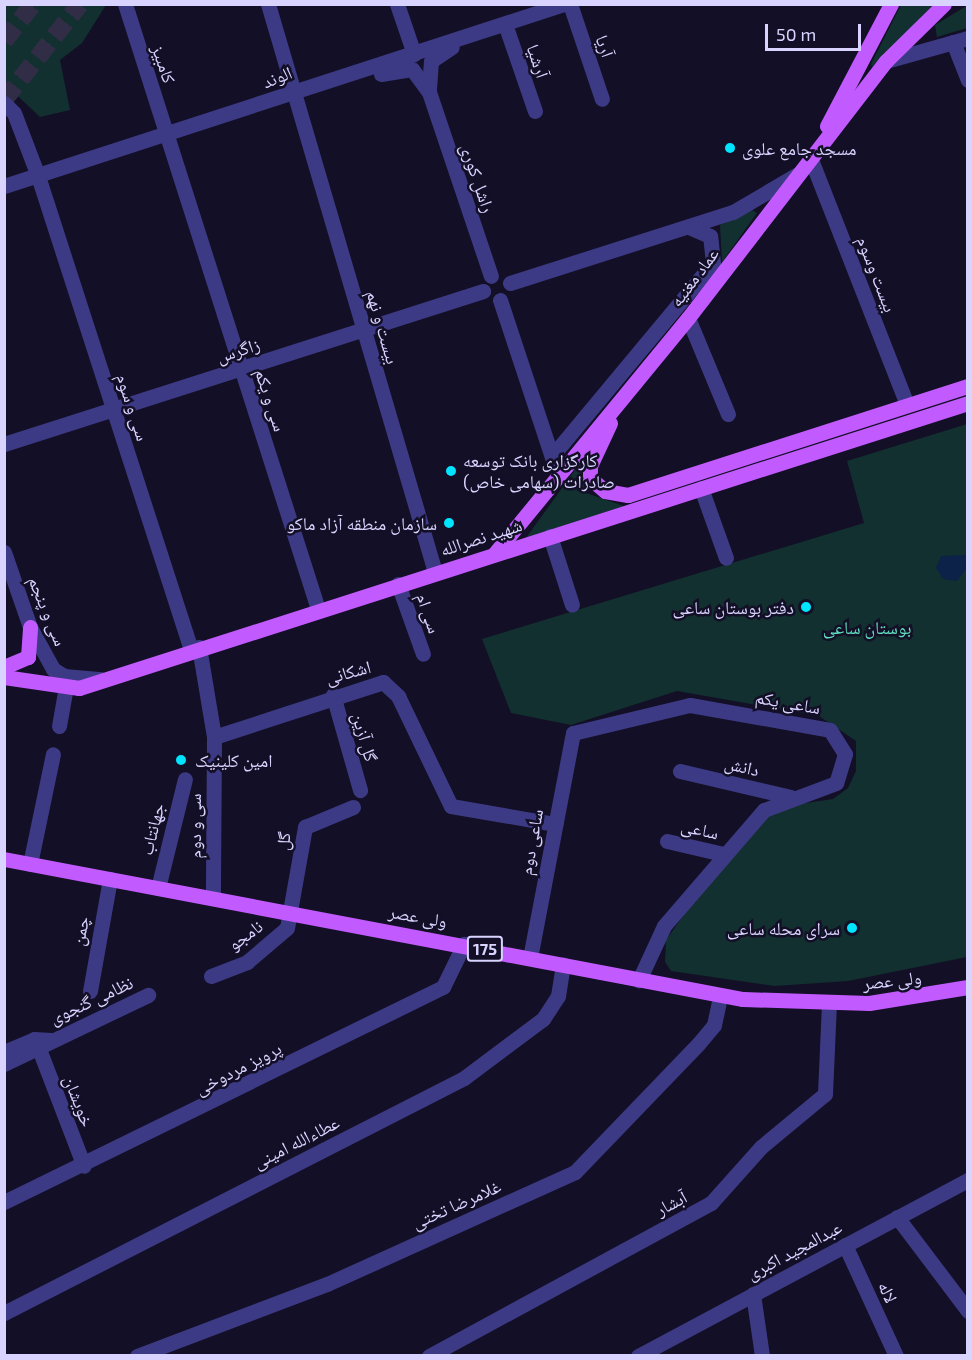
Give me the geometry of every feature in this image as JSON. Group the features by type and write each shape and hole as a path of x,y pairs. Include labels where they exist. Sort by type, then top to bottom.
{"main road":[{"path":"827,135 886,61 944,4"},
{"name":"عماد مغنیه","path":"495,553 688,318 705,285 827,135 828,120 888,7"},
{"name":"شهید نصرالله","path":"4,677 66,688 101,679 701,488 747,465 907,405 968,386"},
{"name":"شهید نصرالله","path":"621,401 589,473 600,489 628,495 747,465 968,403"},
{"path":"907,405 913,420"},
{"path":"4,667 28,657 30,627"},
{"name":"ولی عصر","path":"4,859 291,914 464,944 720,996 829,1004 902,1000 968,987"}],"street":[{"name":"کامبیز","path":"125,4 166,135"},
{"name":"بیست و نهم","path":"268,4 435,572"},
{"path":"398,4 414,54"},
{"name":"الوند","path":"4,186 294,94 564,4"},
{"name":"آریا","path":"570,4 602,99"},
{"name":"آرشیا","path":"505,24 535,111"},
{"path":"429,92 431,61 469,35"},
{"path":"886,61 960,40 968,80"},
{"path":"294,94 309,95 405,69 416,72 429,92"},
{"name":"راشل کوری","path":"429,92 491,276"},
{"name":"سی و سوم","path":"4,104 14,113 38,176 114,411 195,648"},
{"name":"سی و یکم","path":"166,135 318,609"},
{"name":"بیست وسوم","path":"810,157 907,405"},
{"path":"559,477 500,300 483,291 491,276 510,283 691,228 747,206 796,175"},
{"name":"عماد مغنیه","path":"552,456 705,285 716,252 710,236 691,228"},
{"path":"500,300 510,283"},
{"name":"زاگرس","path":"4,444 43,435 483,291"},
{"path":"688,318 728,414"},
{"path":"4,452 43,435"},
{"path":"701,488 726,558"},
{"path":"550,536 572,605"},
{"name":"سی و پنجم","path":"4,552 30,627 58,674 101,679"},
{"name":"سی ام","path":"398,584 423,654"},
{"name":"سی و دوم","path":"195,648 214,737 213,898"},
{"name":"اشکانی","path":"214,737 333,694 378,682 391,686 448,802 458,809 555,824"},
{"path":"59,726 66,688"},
{"name":"گل آزین","path":"333,694 360,790"},
{"name":"ساعی یکم","path":"573,733 690,705 830,730 845,754 836,783 764,810 723,854 658,934 639,980"},
{"name":"ساعی دوم","path":"530,958 573,733"},
{"path":"30,864 53,754"},
{"name":"دانش","path":"680,771 794,798"},
{"name":"جهانتاب","path":"158,888 185,779"},
{"name":"گل","path":"291,914 305,827 353,807"},
{"name":"ساعی","path":"668,841 723,854"},
{"name":"چمن","path":"90,991 110,879"},
{"name":"نامجو","path":"211,976 258,954 287,928 291,914"},
{"name":"پرویز مردوخی","path":"4,1202 84,1166 443,987 464,944"},
{"name":"عطاءالله امینی","path":"4,1313 464,1078 549,1012 563,964"},
{"name":"نظامی گنجوی","path":"4,1064 148,995"},
{"name":"غلامرضا تختی","path":"137,1356 327,1284 575,1172 714,1025 720,996"},
{"name":"آبشار","path":"429,1356 711,1203 761,1147 825,1094 829,1004"},
{"name":"نظامی گنجوی","path":"4,1052 34,1039 45,1045"},
{"name":"خویشان","path":"45,1045 84,1166"},
{"name":"عبدالمجید اکبری","path":"638,1356 968,1180"},
{"path":"897,1217 968,1311"},
{"name":"لاله","path":"844,1245 896,1356"},
{"path":"753,1294 762,1356"}],"green space":[{"path":"5,4 106,5 82,43 60,60 70,110 40,117 5,84"},
{"path":"901,5 933,5 872,67 871,64"},
{"path":"968,5 967,28 937,37 935,25"},
{"path":"752,210 757,213 722,262 720,225"},
{"name":"بوستان ساعی","path":"967,424 967,957 848,981 775,986 671,971 665,962 666,940 727,854 772,808 833,799 848,788 856,771 856,741 819,716 677,691 571,725 511,713 482,639 864,523 847,461"},
{"path":"580,463 586,493 624,506 526,538"}],"water":[{"path":"967,555 967,568 957,581 943,579 936,568 941,556"}],"tunnel":[{"path":"4,41 33,4"},
{"path":"4,100 80,4"}],"place":[{"name":"مسجد جامع علوی","path":"730,148"},
{"name":"کارگزاری بانک توسعه صادرات (سهامی خاص)","path":"451,471"},
{"name":"سازمان منطقه آزاد ماکو","path":"449,523"},
{"name":"دفتر بوستان ساعی","path":"806,607"},
{"name":"امین کلینیک","path":"181,760"},
{"name":"سرای محله ساعی","path":"852,928"}]}
